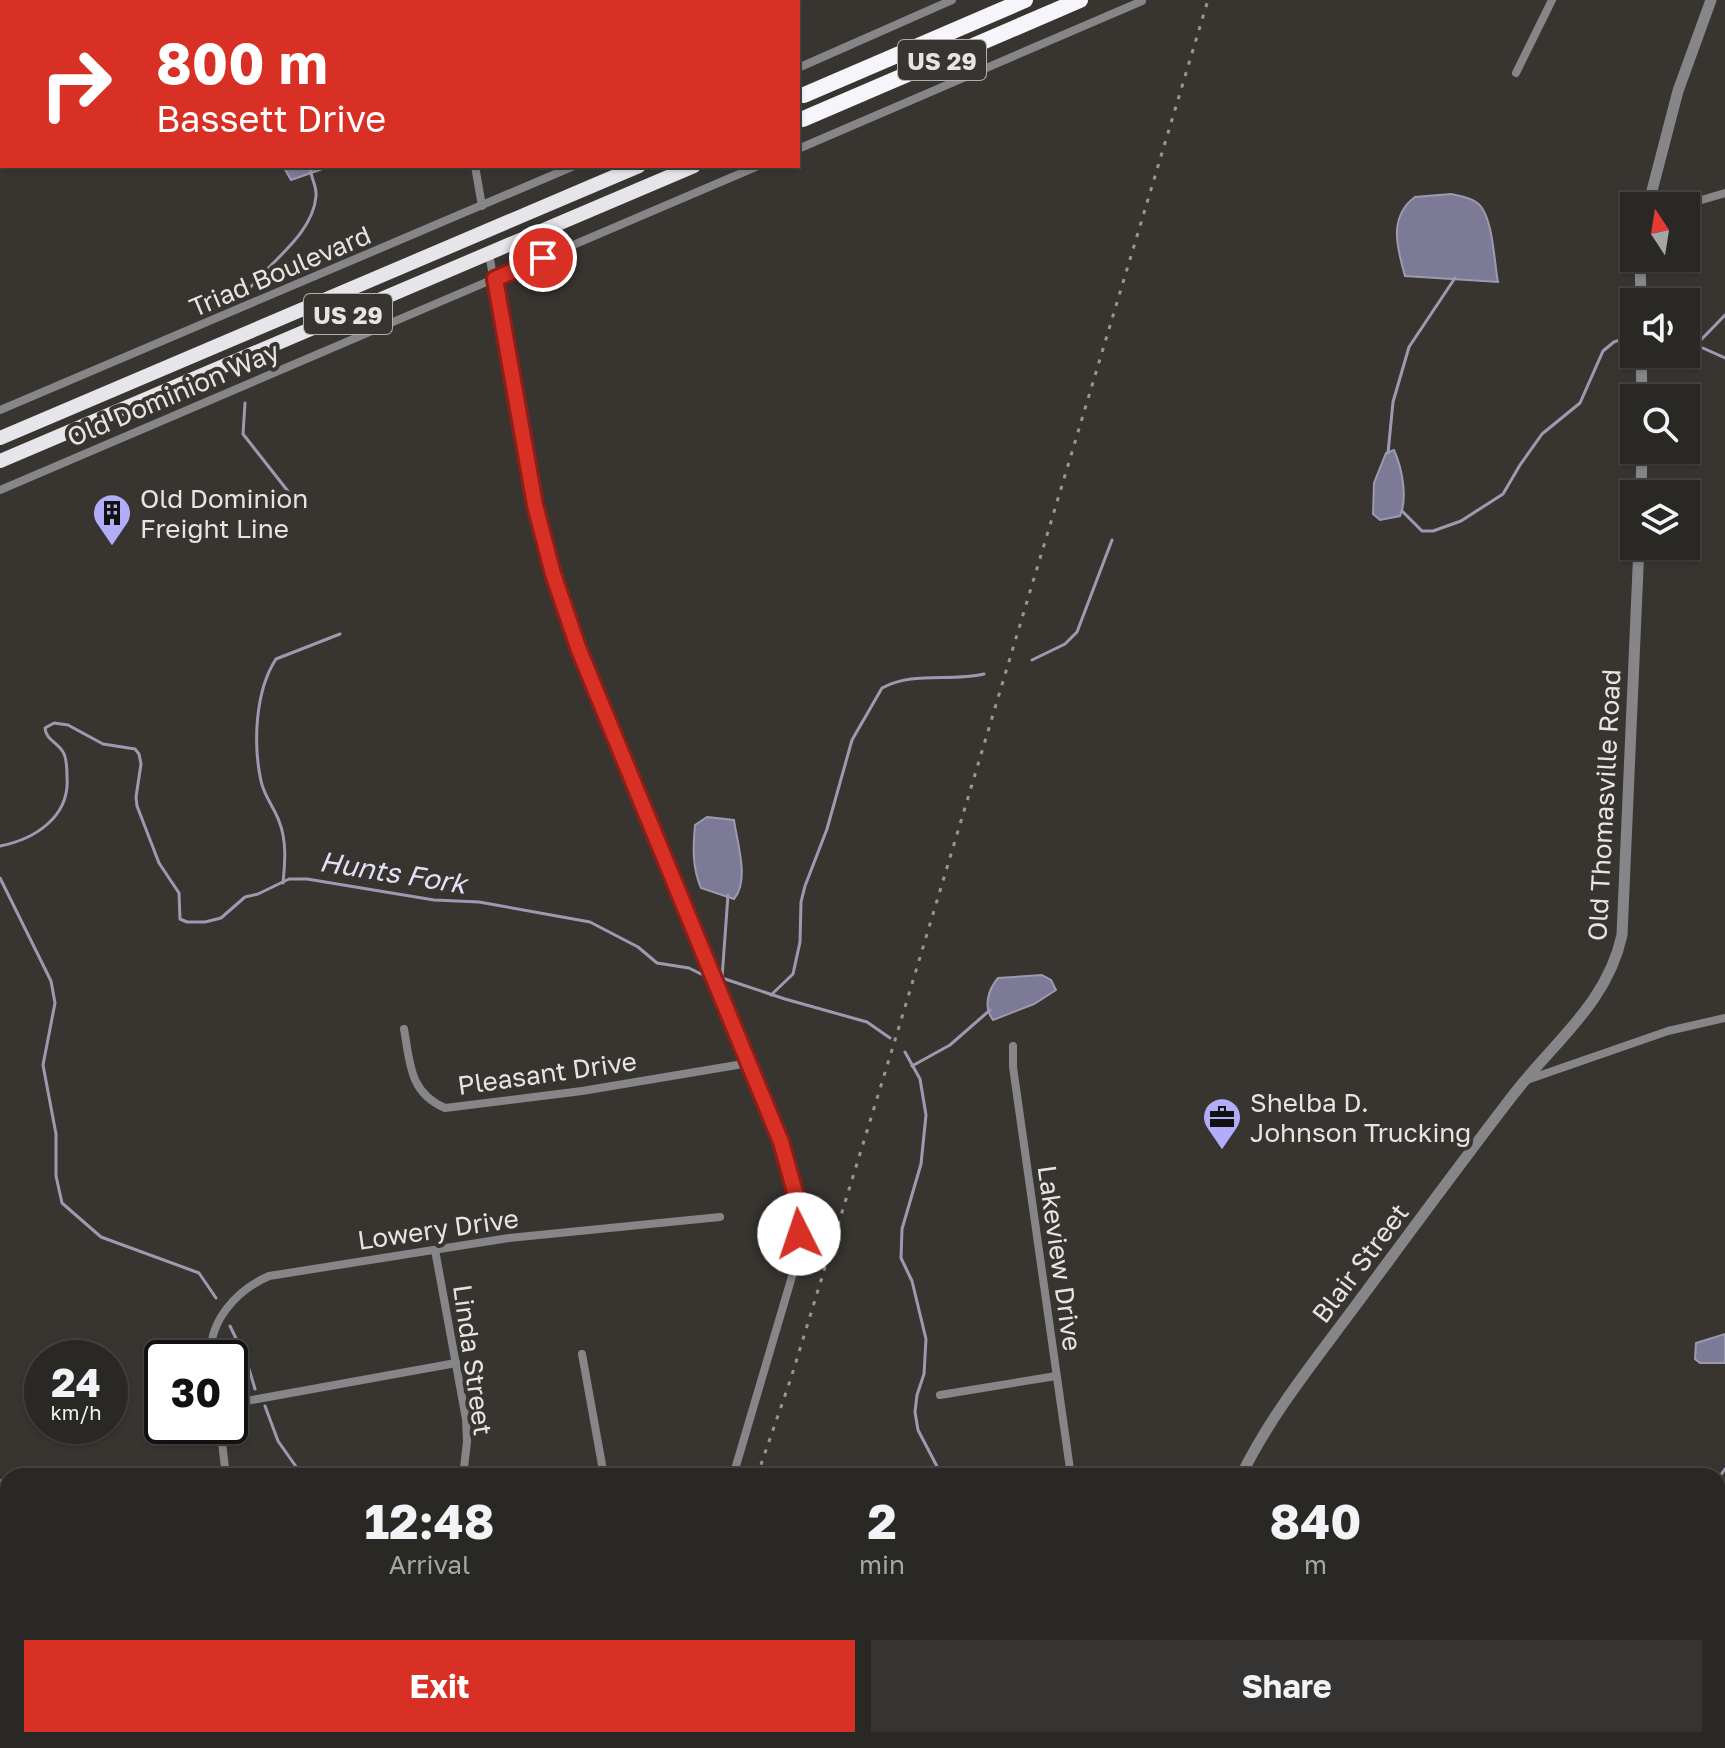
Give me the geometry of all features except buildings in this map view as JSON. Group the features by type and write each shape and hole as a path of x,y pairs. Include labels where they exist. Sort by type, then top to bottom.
{"highway":[{"name":"US 29","path":"801,97 1025,0"},
{"name":"US 29","path":"801,120 1080,0"},
{"name":"US 29","path":"0,438 634,168"},
{"name":"US 29","path":"0,463 689,168"}],"street":[{"path":"800,67 952,0"},
{"path":"1516,73 1552,0"},
{"path":"1652,192 1678,91 1711,0"},
{"path":"800,148 1142,1"},
{"path":"475,168 482,206"},
{"name":"Triad Boulevard","path":"0,410 569,168"},
{"name":"Old Dominion Way","path":"0,490 753,168"},
{"path":"1700,200 1725,193"},
{"path":"489,254 535,505 553,574 583,660 789,1165 796,1196 799,1234 793,1273 735,1468"},
{"name":"Old Thomasville Road","path":"1523,1081 1596,999 1617,956 1622,935 1638,560"},
{"path":"1523,1081 1668,1031 1725,1018"},
{"name":"Pleasant Drive","path":"404,1029 417,1086 430,1101 445,1108 582,1091 749,1063"},
{"name":"Lakeview Drive","path":"1013,1046 1013,1067 1070,1468"},
{"name":"Blair Street","path":"1245,1468 1256,1446 1303,1376 1523,1081"},
{"name":"Lowery Drive","path":"213,1340 220,1320 237,1298 259,1280 284,1273 584,1229 720,1217"},
{"name":"Linda Street","path":"435,1250 466,1419 464,1468"},
{"path":"582,1354 603,1468"},
{"path":"248,1401 456,1363"},
{"path":"940,1395 1056,1376"},
{"path":"222,1444 225,1468"}],"water":[{"path":"284,168 325,168 291,180"},
{"path":"1451,194 1470,199 1482,207 1492,238 1498,282 1405,276 1397,234 1406,205 1415,197"},
{"path":"1394,450 1403,483 1404,501 1400,516 1380,520 1373,514 1374,483 1386,453"},
{"path":"707,817 734,820 742,872 739,891 734,899 701,888 698,880 694,857 695,825"},
{"path":"1042,975 1051,980 1056,990 1034,1004 993,1020 988,1010 988,999 998,978"},
{"path":"1725,1334 1725,1363 1700,1363 1695,1359 1696,1343"}],"waterway":[{"path":"243,297 306,225 316,196 310,168"},
{"path":"1388,453 1393,402 1409,347 1455,278"},
{"path":"1700,341 1725,315"},
{"path":"1402,511 1422,531 1433,531 1461,521 1503,494 1542,434 1580,403 1603,351 1620,340"},
{"path":"1700,347 1725,358"},
{"path":"245,403 243,434 298,504"},
{"path":"1032,660 1065,644 1077,632 1112,540"},
{"path":"283,883 285,860 282,829 262,786 258,766 260,702 276,659 340,634"},
{"path":"771,995 793,974 800,942 801,902 805,886 827,829 852,740 882,688 919,678 984,674"},
{"name":"Hunts Fork","path":"0,846 26,838 57,814 66,791 67,771 61,749 47,735 45,728 54,723 68,725 103,744 135,749 139,754 137,806 159,863 179,893 180,919 187,922 221,918 245,897 289,879 307,879 434,900 479,902 590,922 638,947 657,963 689,968 701,974"},
{"path":"0,878 51,981 55,1003 43,1065 56,1134 56,1176 62,1203 101,1237 199,1273 216,1298"},
{"name":"Hunts Fork","path":"728,895 722,978 867,1022 890,1038"},
{"path":"912,1066 950,1045 990,1010"},
{"name":"Hunts Fork","path":"905,1052 920,1079 926,1115 921,1164 902,1229 901,1258 912,1281 926,1339 924,1374 915,1412 918,1430 938,1468"},
{"path":"230,1326 246,1359 255,1389"},
{"path":"265,1406 278,1441 297,1468"}],"railway":[{"path":"760,1468 791,1378 899,1027 1208,0"}],"place":[{"name":"Old Dominion Freight Line","path":"112,547"},
{"name":"Shelba D. Johnson Trucking","path":"1222,1151"}],"route":[{"path":"543,258 495,279 535,505 553,574 579,650 781,1142 796,1196 799,1234"}]}
